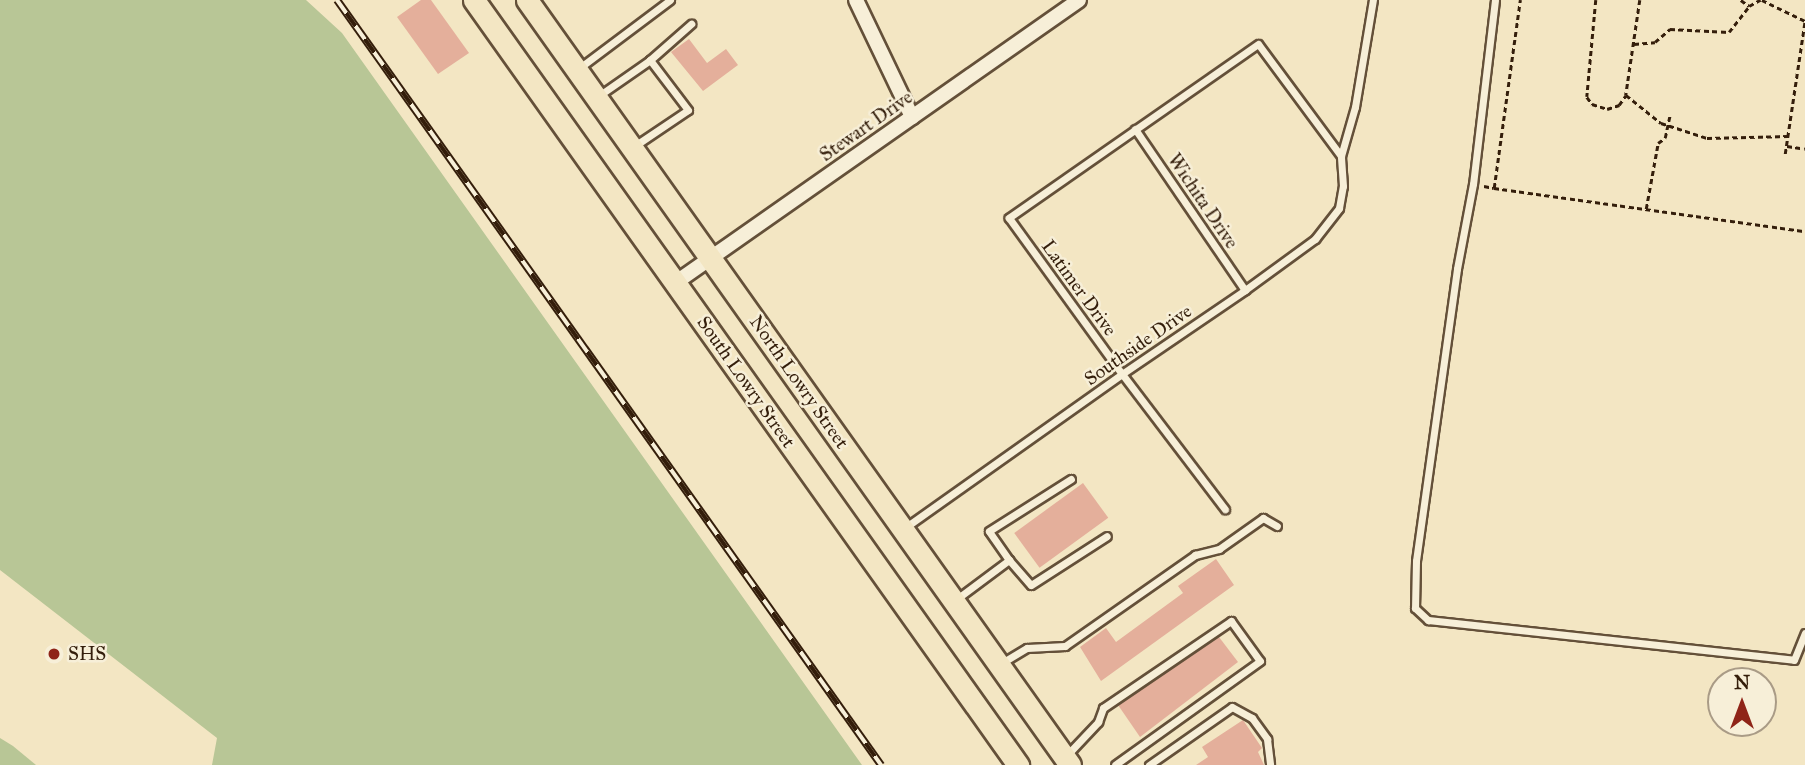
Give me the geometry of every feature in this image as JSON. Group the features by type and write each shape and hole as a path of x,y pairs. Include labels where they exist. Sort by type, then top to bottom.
{"main road":[{"name":"South Lowry Street","path":"474,0 1018,765"},
{"name":"North Lowry Street","path":"527,0 954,601 1063,762"}],"street":[{"path":"856,0 912,117"},
{"name":"Stewart Drive","path":"675,283 1079,0"}],"lane":[{"path":"577,70 670,0"},
{"name":"Southside Drive","path":"902,529 1315,239 1339,208 1343,186 1341,156 1355,107 1373,0"},
{"path":"1495,0 1473,184 1457,269 1416,561 1415,608 1427,620 1794,660 1805,633"},
{"path":"596,97 650,60 691,24"},
{"path":"1135,129 1258,44 1341,156"},
{"path":"632,148 688,110 650,60"},
{"name":"Latimer Drive","path":"1135,129 1009,218 1122,374 1225,509"},
{"name":"Wichita Drive","path":"1135,129 1245,290"},
{"path":"1071,479 989,531 1031,585 1107,536"},
{"path":"999,665 1027,648 1065,646 1195,555 1219,550 1263,518 1277,526"},
{"path":"954,601 1010,560"},
{"path":"1063,762 1098,722 1102,708 1231,621 1260,661 1115,765"},
{"path":"1149,765 1232,707 1252,718 1267,739 1270,765"}],"path":[{"path":"1494,188 1520,0"},
{"path":"1596,0 1587,97 1602,108 1612,108 1626,95 1640,0"},
{"path":"1741,0 1749,6"},
{"path":"1634,44 1655,42 1670,29 1729,32 1749,6 1761,0 1805,20 1785,154"},
{"path":"1626,95 1652,118 1668,126 1715,139 1788,136"},
{"path":"1646,209 1658,143 1668,126 1670,114"},
{"path":"1786,146 1805,149"},
{"path":"1473,184 1805,231"}],"green space":[{"path":"0,0 306,0 342,33 862,765 212,765 217,738 0,570"},
{"path":"0,738 13,746 36,765 0,765"}],"building":[{"path":"421,0 431,0 469,53 438,74 397,17"},
{"path":"689,39 707,63 726,49 738,65 703,91 671,52"},
{"path":"1083,483 1108,518 1040,568 1014,533"},
{"path":"1216,559 1234,585 1101,681 1080,647 1106,628 1116,642 1183,593 1178,586"},
{"path":"1219,637 1238,662 1140,737 1118,705"},
{"path":"1243,720 1262,748 1258,752 1264,765 1196,765 1208,757 1202,747"}],"railway":[{"path":"337,0 881,765"}],"place":[{"name":"SHS","path":"54,654"}]}
